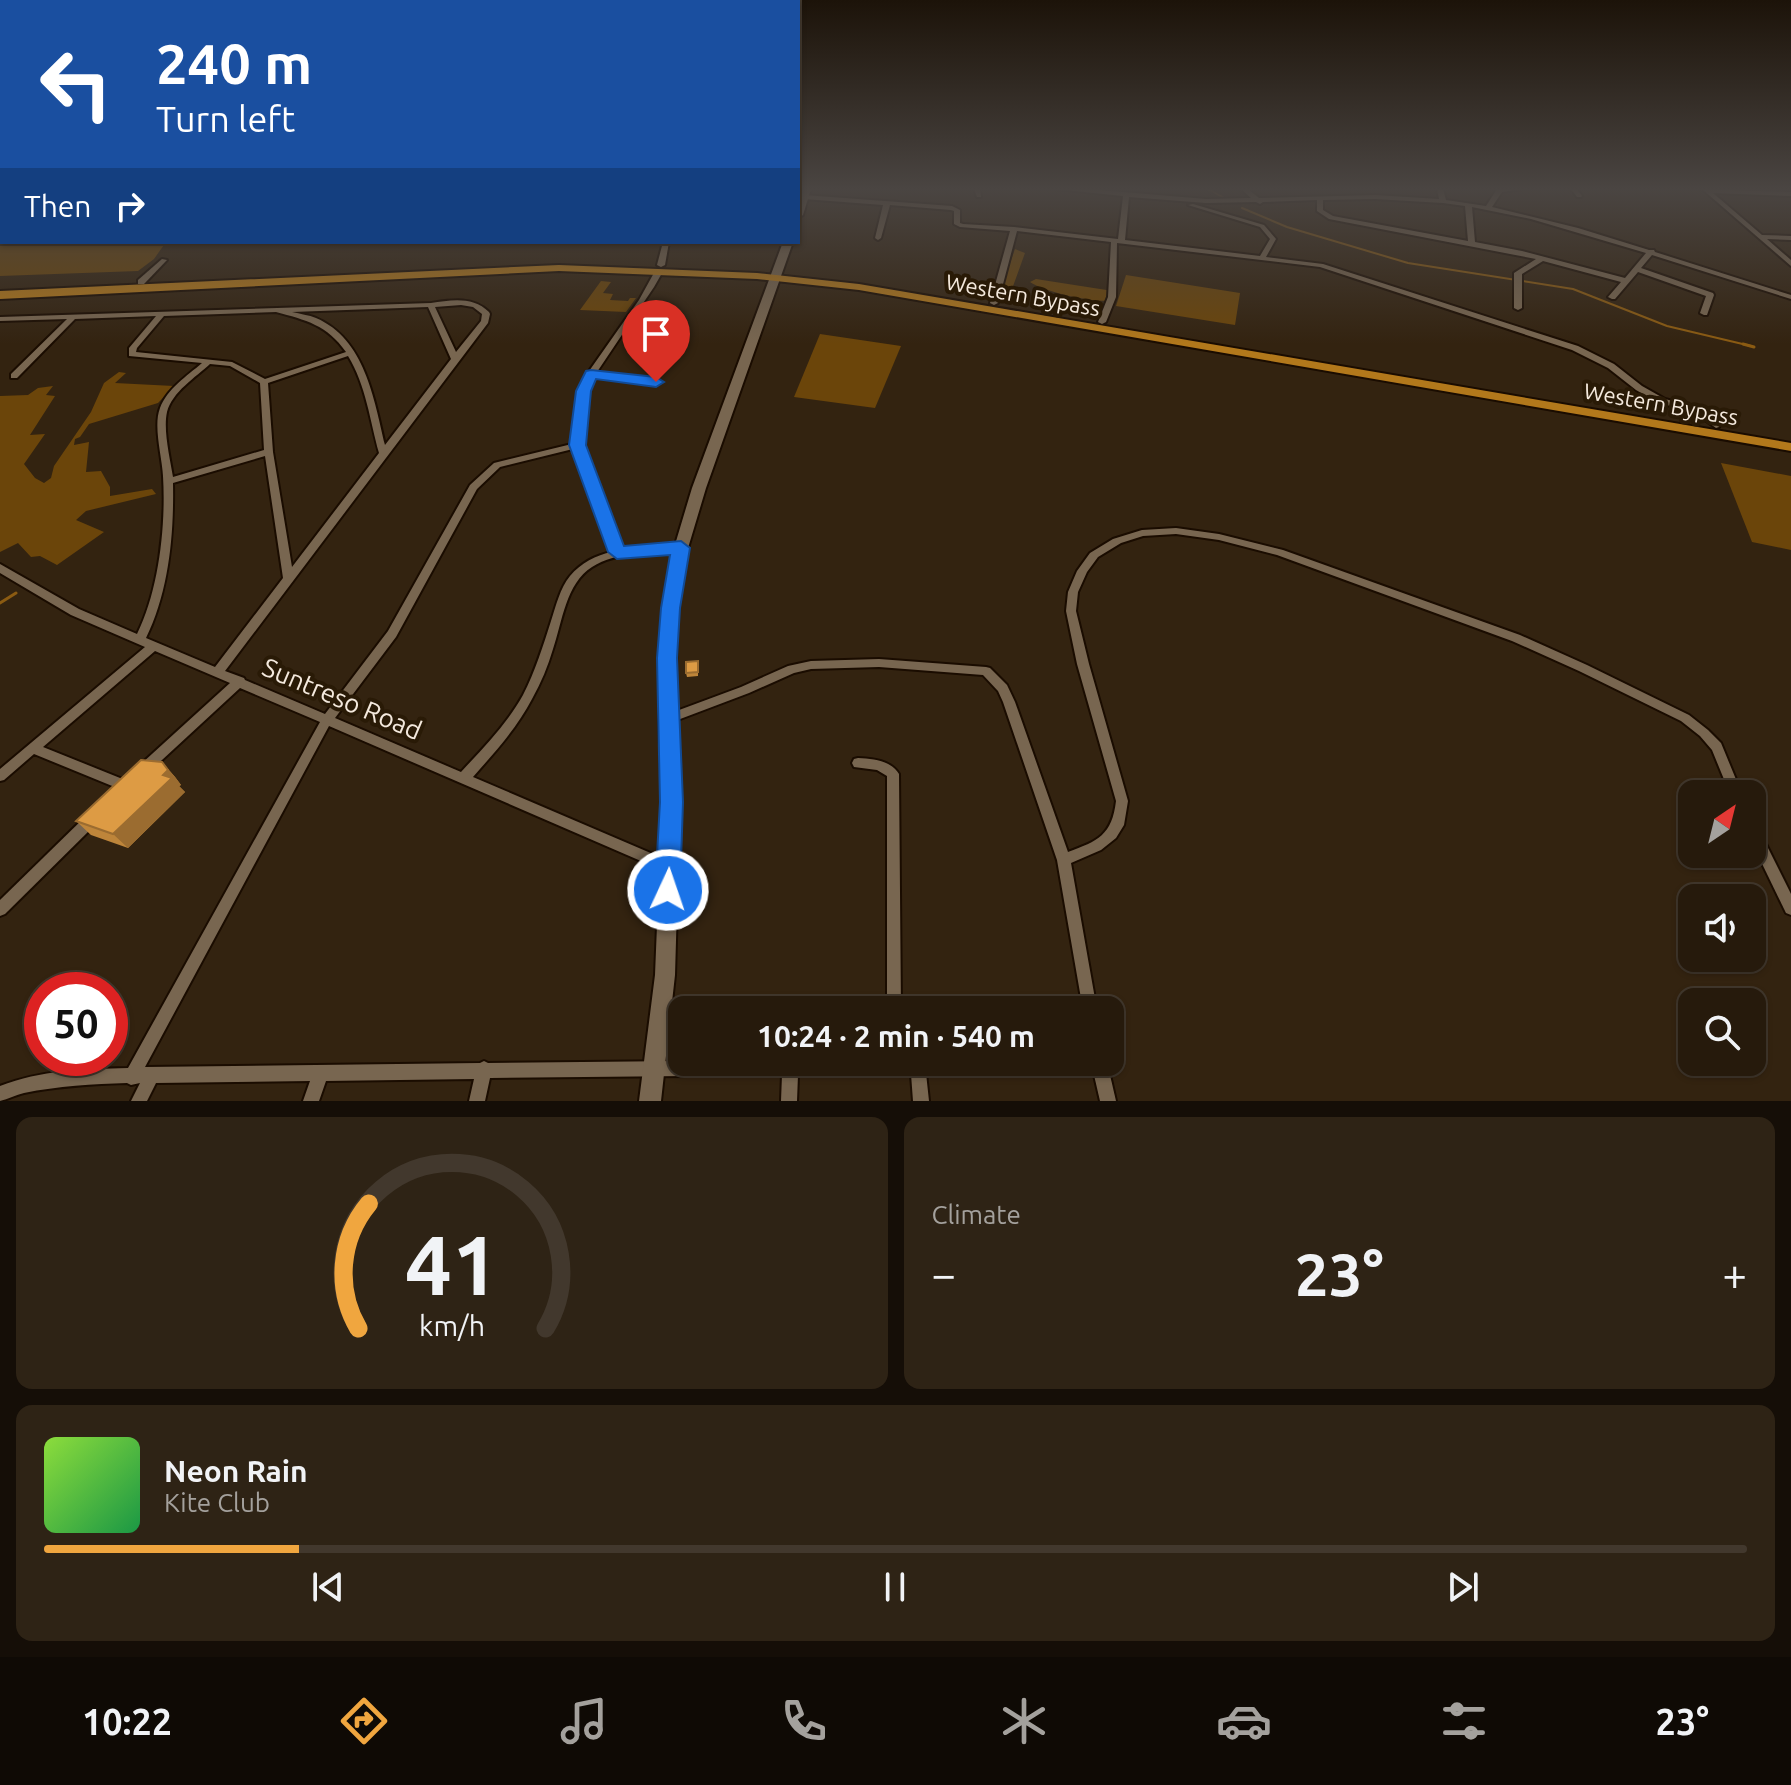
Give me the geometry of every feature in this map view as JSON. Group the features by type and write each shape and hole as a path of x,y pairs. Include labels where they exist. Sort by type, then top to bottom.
{"highway":[{"name":"Western Bypass","path":"0,295 523,266"},
{"name":"Western Bypass","path":"0,289 523,266 839,277 1791,438"},
{"name":"Western Bypass","path":"775,274 1791,447"}],"main road":[{"path":"650,1101 665,975 671,802 667,719 670,608 681,548 787,244"}],"street":[{"path":"994,303 1011,240"},
{"path":"1102,322 1112,297 1118,240"},
{"path":"1121,240 1339,269 1575,348 1611,366 1662,401 1697,410 1716,425"},
{"path":"1262,258 1272,240"},
{"path":"1452,240 1542,258 1627,281"},
{"path":"1613,240 1791,297"},
{"path":"1762,240 1791,264"},
{"path":"617,552 578,445 584,391 591,374 645,300 660,269 666,244"},
{"path":"1612,297 1652,251"},
{"path":"1518,308 1516,280 1529,264 1542,258"},
{"path":"141,282 164,260"},
{"path":"1636,269 1710,295 1704,313"},
{"path":"0,319 330,306 467,304 484,310 485,321 218,672"},
{"path":"431,305 455,359"},
{"path":"312,320 330,306"},
{"path":"276,310 312,320 326,328 351,353 365,380 383,453"},
{"path":"162,314 133,348 132,354 209,361 242,368 264,382"},
{"path":"14,376 74,316"},
{"path":"264,382 351,353"},
{"path":"140,639 153,609 165,539 168,481 161,414 172,396 209,361"},
{"path":"591,374 656,382"},
{"path":"264,382 269,452 288,577"},
{"path":"131,1077 327,720 392,634 483,475 497,465 515,459 578,445"},
{"path":"168,481 269,452"},
{"path":"1064,860 1113,835 1121,820 1119,788 1071,611 1073,592 1082,571 1094,555 1117,541 1142,533 1176,531 1219,537 1279,552 1516,638 1685,718 1717,747 1730,780"},
{"path":"464,778 496,742 533,687 564,592 572,577 592,562 617,552 681,548"},
{"name":"Suntreso Road","path":"0,568 75,612 669,867"},
{"path":"0,776 154,646"},
{"path":"667,719 792,669 811,665 879,663 986,671 1003,688 1009,702 1064,860 1088,996"},
{"path":"115,797 240,681"},
{"path":"32,748 126,786"},
{"path":"858,763 874,764 889,769 893,774 894,996"},
{"path":"0,909 103,808"},
{"path":"1766,858 1791,908"},
{"path":"0,1094 32,1082 131,1077 668,1067"},
{"path":"477,1101 484,1069"},
{"path":"311,1101 321,1073"},
{"path":"789,1101 790,1076"},
{"path":"919,1076 921,1101"},
{"path":"1102,1076 1108,1101"},
{"path":"139,1101 151,1077"}],"shaded area":[{"path":"0,244 165,244 154,259 138,271 0,276"},
{"path":"1015,249 1025,253 1012,289 1028,298 1026,304 1000,292"},
{"path":"1126,275 1240,293 1235,325 1116,306"},
{"path":"1036,279 1113,291 1116,300 1059,294 1030,282"},
{"path":"601,281 611,282 603,293 613,294 610,300 636,298 626,312 580,310"},
{"path":"820,334 901,346 875,408 794,397"},
{"path":"119,372 126,373 115,383 174,386 158,403 89,424 75,439 74,445 89,442 86,472 101,471 110,487 110,496 152,489 156,494 86,511 76,520 104,532 57,565 40,556 31,557 18,543 0,552 0,396 28,395 38,388 53,386 46,395 55,396 30,435 45,434 24,464 35,478 44,483 51,478 54,466 91,412 104,383"},
{"path":"1721,463 1791,476 1791,550 1752,542"}],"building":[{"path":"698,661 698,672 686,673 686,662"},
{"path":"141,760 162,762 168,770 163,775 172,778 113,834 76,821"}],"waterway":[{"path":"1332,240 1408,263 1573,289 1667,326 1746,345"},
{"path":"1746,345 1751,346"},
{"path":"1746,345 1754,347"},
{"path":"0,603 16,593"}],"route":[{"path":"656,382 591,374 579,418 578,445 617,552 681,548 670,608 667,658 671,802 668,890"}]}
